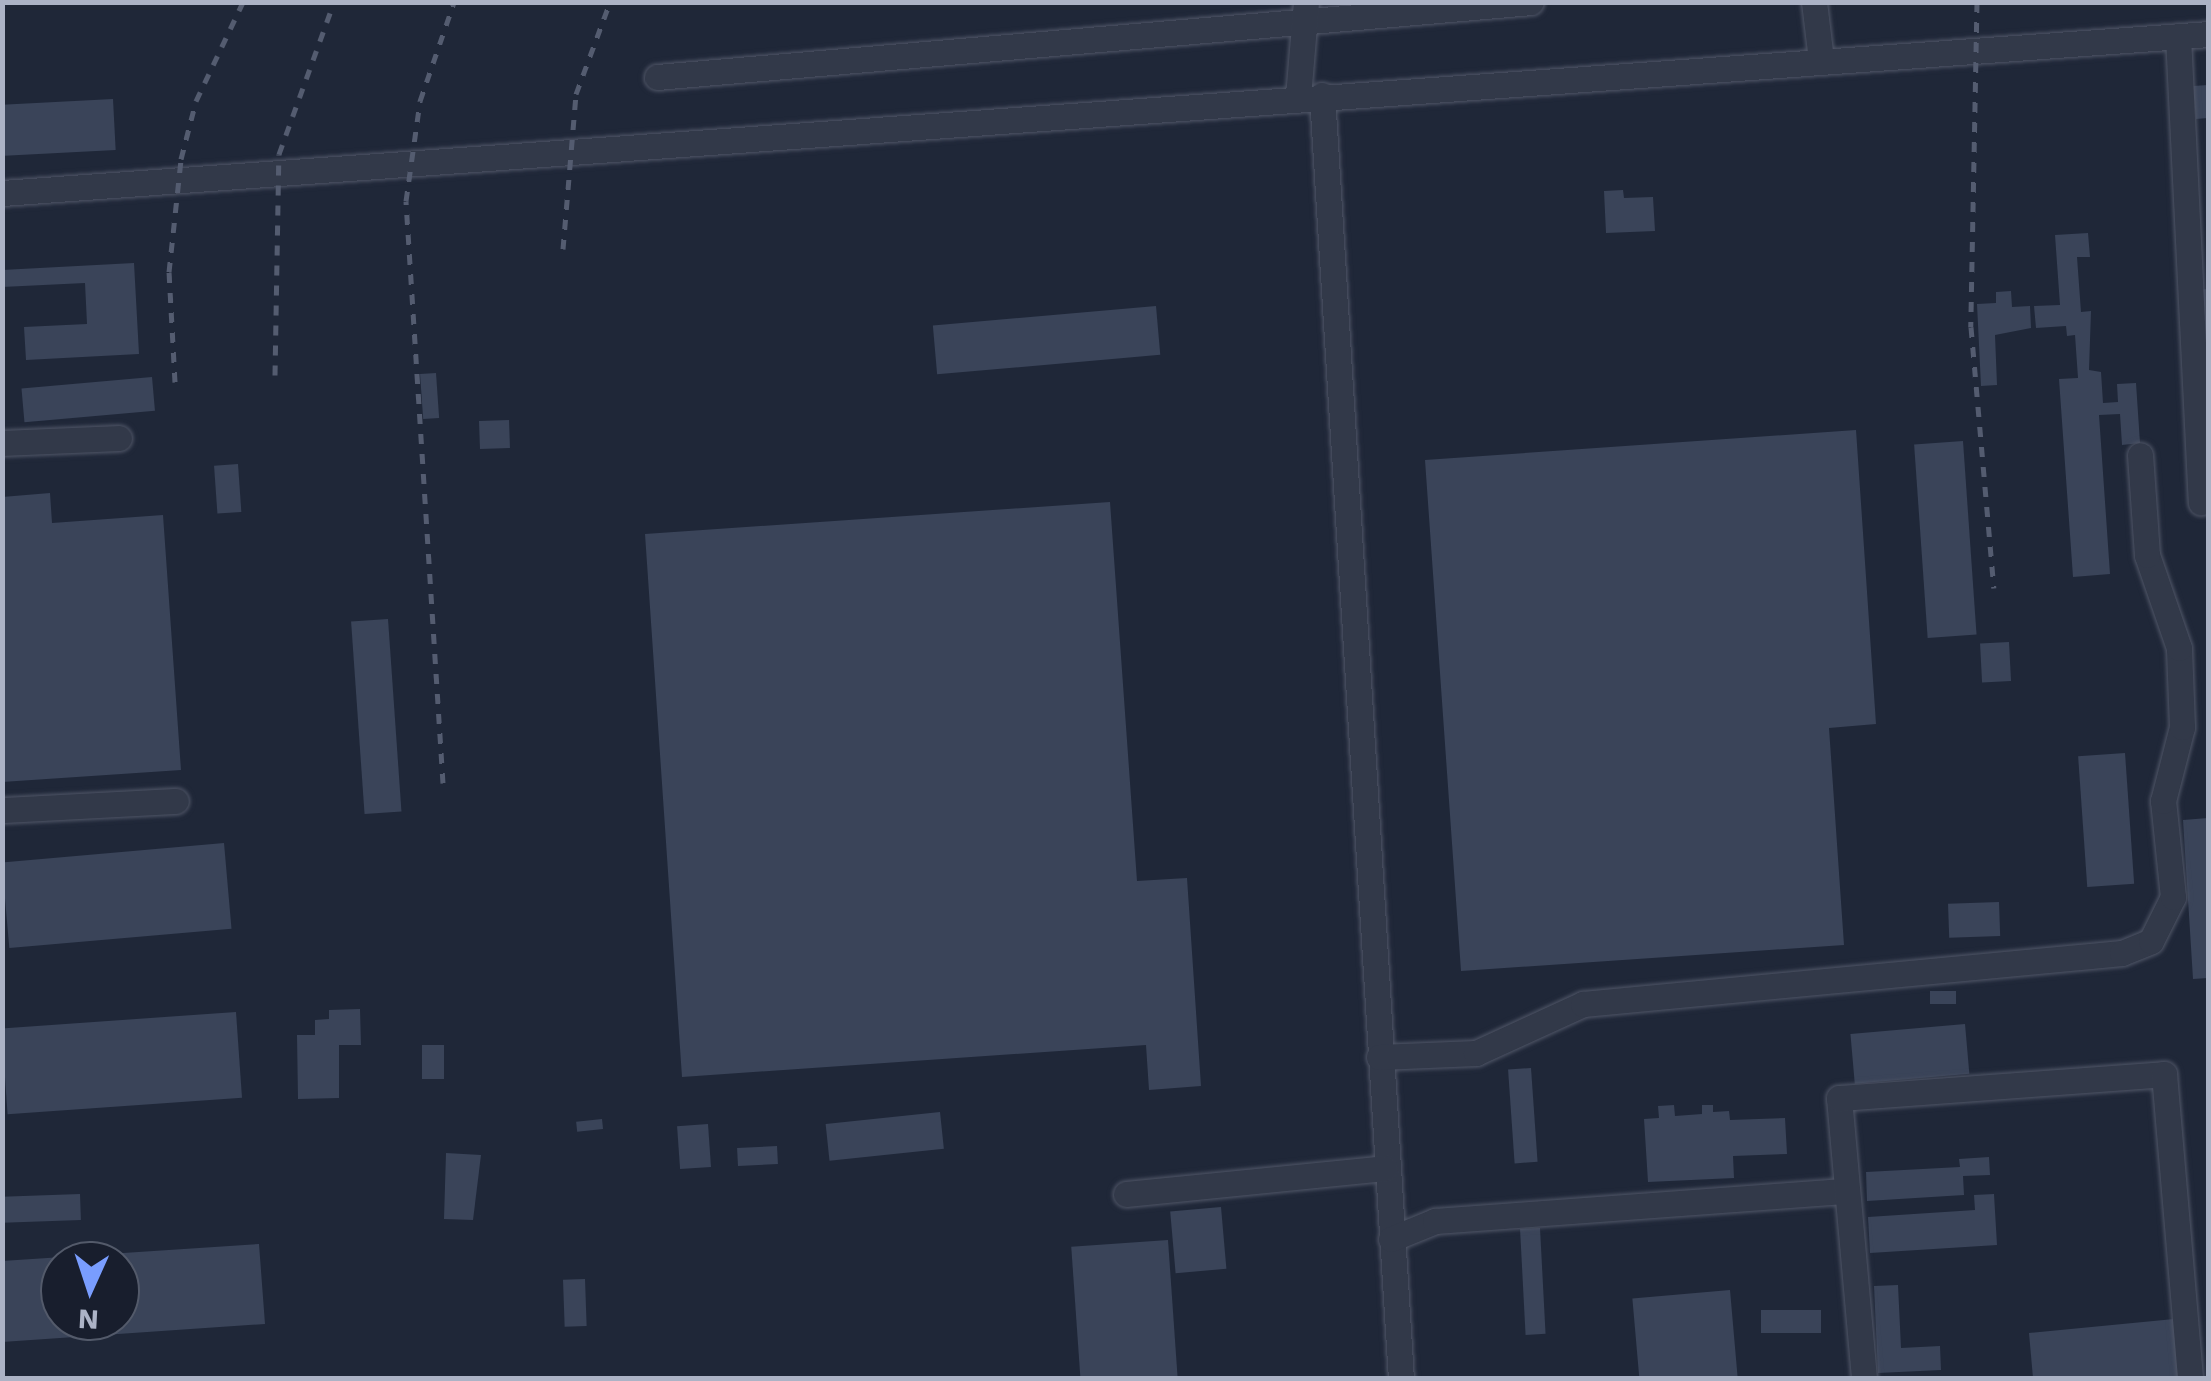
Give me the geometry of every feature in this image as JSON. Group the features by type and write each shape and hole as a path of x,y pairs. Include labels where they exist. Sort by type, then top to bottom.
{"street":[{"path":"657,78 1306,13 1532,2"},
{"path":"1814,2 1821,60"},
{"path":"1306,13 1401,1378"},
{"path":"2,193 2208,34"},
{"path":"2178,36 2198,174 2186,295 2201,502"},
{"path":"2,443 119,438"},
{"path":"1378,1056 1476,1054 1582,1004 2122,953 2151,941 2173,896 2163,801 2182,727 2179,648 2147,555 2140,454"},
{"path":"2,810 176,801"},
{"path":"1864,1378 1840,1098 2164,1074 2190,1378"},
{"path":"1126,1194 1385,1168"},
{"path":"1390,1239 1435,1221 1847,1191"}],"building":[{"path":"2208,85 2208,118 2196,119 2193,86"},
{"path":"113,99 116,150 5,156 2,105"},
{"path":"1623,190 1624,198 1653,197 1655,231 1606,233 1604,191"},
{"path":"2088,233 2090,257 2077,257 2081,312 2091,311 2089,370 2101,372 2103,403 2118,402 2117,384 2136,383 2140,443 2122,445 2120,414 2099,415 2110,574 2073,577 2059,379 2078,378 2075,335 2067,336 2066,326 2036,328 2034,306 2060,305 2055,235"},
{"path":"134,263 139,354 26,360 24,327 87,324 85,283 2,287 2,270"},
{"path":"2208,289 2208,426 2195,290"},
{"path":"2011,291 2012,307 2030,306 2031,328 1995,335 1997,385 1981,386 1977,304 1996,303 1996,292"},
{"path":"1156,306 1160,355 937,374 933,326"},
{"path":"436,373 439,418 423,419 420,374"},
{"path":"152,377 155,411 24,422 21,388"},
{"path":"509,420 510,448 480,449 479,421"},
{"path":"1856,430 1876,724 1829,728 1844,945 1461,971 1425,460"},
{"path":"1963,441 1977,635 1928,638 1914,444"},
{"path":"238,464 241,512 217,514 214,466"},
{"path":"50,493 52,523 163,515 181,770 2,782 2,497"},
{"path":"1110,502 1137,881 1187,878 1201,1086 1149,1090 1146,1045 682,1077 645,534"},
{"path":"388,619 401,812 365,814 351,622"},
{"path":"2009,642 2011,681 1982,682 1980,644"},
{"path":"2125,753 2134,884 2087,887 2078,756"},
{"path":"2208,818 2208,978 2193,979 2183,820"},
{"path":"224,843 231,929 9,948 2,862"},
{"path":"1999,902 2000,936 1949,938 1948,904"},
{"path":"1930,991 1956,991 1956,1004 1930,1004"},
{"path":"360,1009 361,1045 339,1045 339,1098 298,1099 297,1035 315,1035 315,1020 329,1019 329,1010"},
{"path":"236,1012 242,1098 8,1114 2,1028"},
{"path":"1965,1024 1969,1074 1855,1084 1850,1034"},
{"path":"422,1045 444,1045 444,1079 422,1079"},
{"path":"1531,1068 1538,1162 1515,1163 1508,1070"},
{"path":"1674,1105 1675,1116 1702,1114 1702,1105 1713,1105 1713,1112 1729,1111 1730,1120 1785,1118 1787,1154 1733,1156 1734,1178 1648,1182 1644,1119 1659,1118 1658,1106"},
{"path":"940,1112 944,1149 829,1161 826,1124"},
{"path":"602,1119 603,1129 577,1132 576,1122"},
{"path":"708,1124 711,1167 680,1169 677,1126"},
{"path":"777,1146 778,1164 738,1166 737,1148"},
{"path":"446,1153 481,1155 473,1220 444,1219"},
{"path":"1989,1157 1990,1175 1963,1176 1964,1195 1867,1201 1866,1172 1960,1167 1959,1159"},
{"path":"80,1194 81,1220 3,1223 2,1197"},
{"path":"1994,1194 1997,1245 1870,1253 1868,1217 1975,1210 1974,1195"},
{"path":"1221,1207 1226,1269 1176,1273 1170,1211"},
{"path":"1540,1228 1546,1334 1526,1335 1520,1229"},
{"path":"1168,1240 1178,1378 1080,1378 1071,1247"},
{"path":"259,1244 265,1324 140,1333 140,1252"},
{"path":"40,1258 40,1339 2,1342 2,1261"},
{"path":"585,1279 587,1326 565,1327 563,1280"},
{"path":"1898,1285 1901,1348 1940,1346 1941,1370 1878,1373 1874,1286"},
{"path":"1730,1290 1738,1378 1639,1378 1632,1299"},
{"path":"1761,1310 1821,1310 1821,1333 1761,1333"},
{"path":"2174,1319 2179,1378 2033,1378 2029,1333"}],"railway":[{"path":"175,382 169,272 181,159 196,101 243,2"},
{"path":"275,375 279,154 334,2"},
{"path":"443,783 406,201 420,101 454,2"},
{"path":"563,249 576,94 610,2"},
{"path":"1977,2 1971,327 1994,588"}]}
